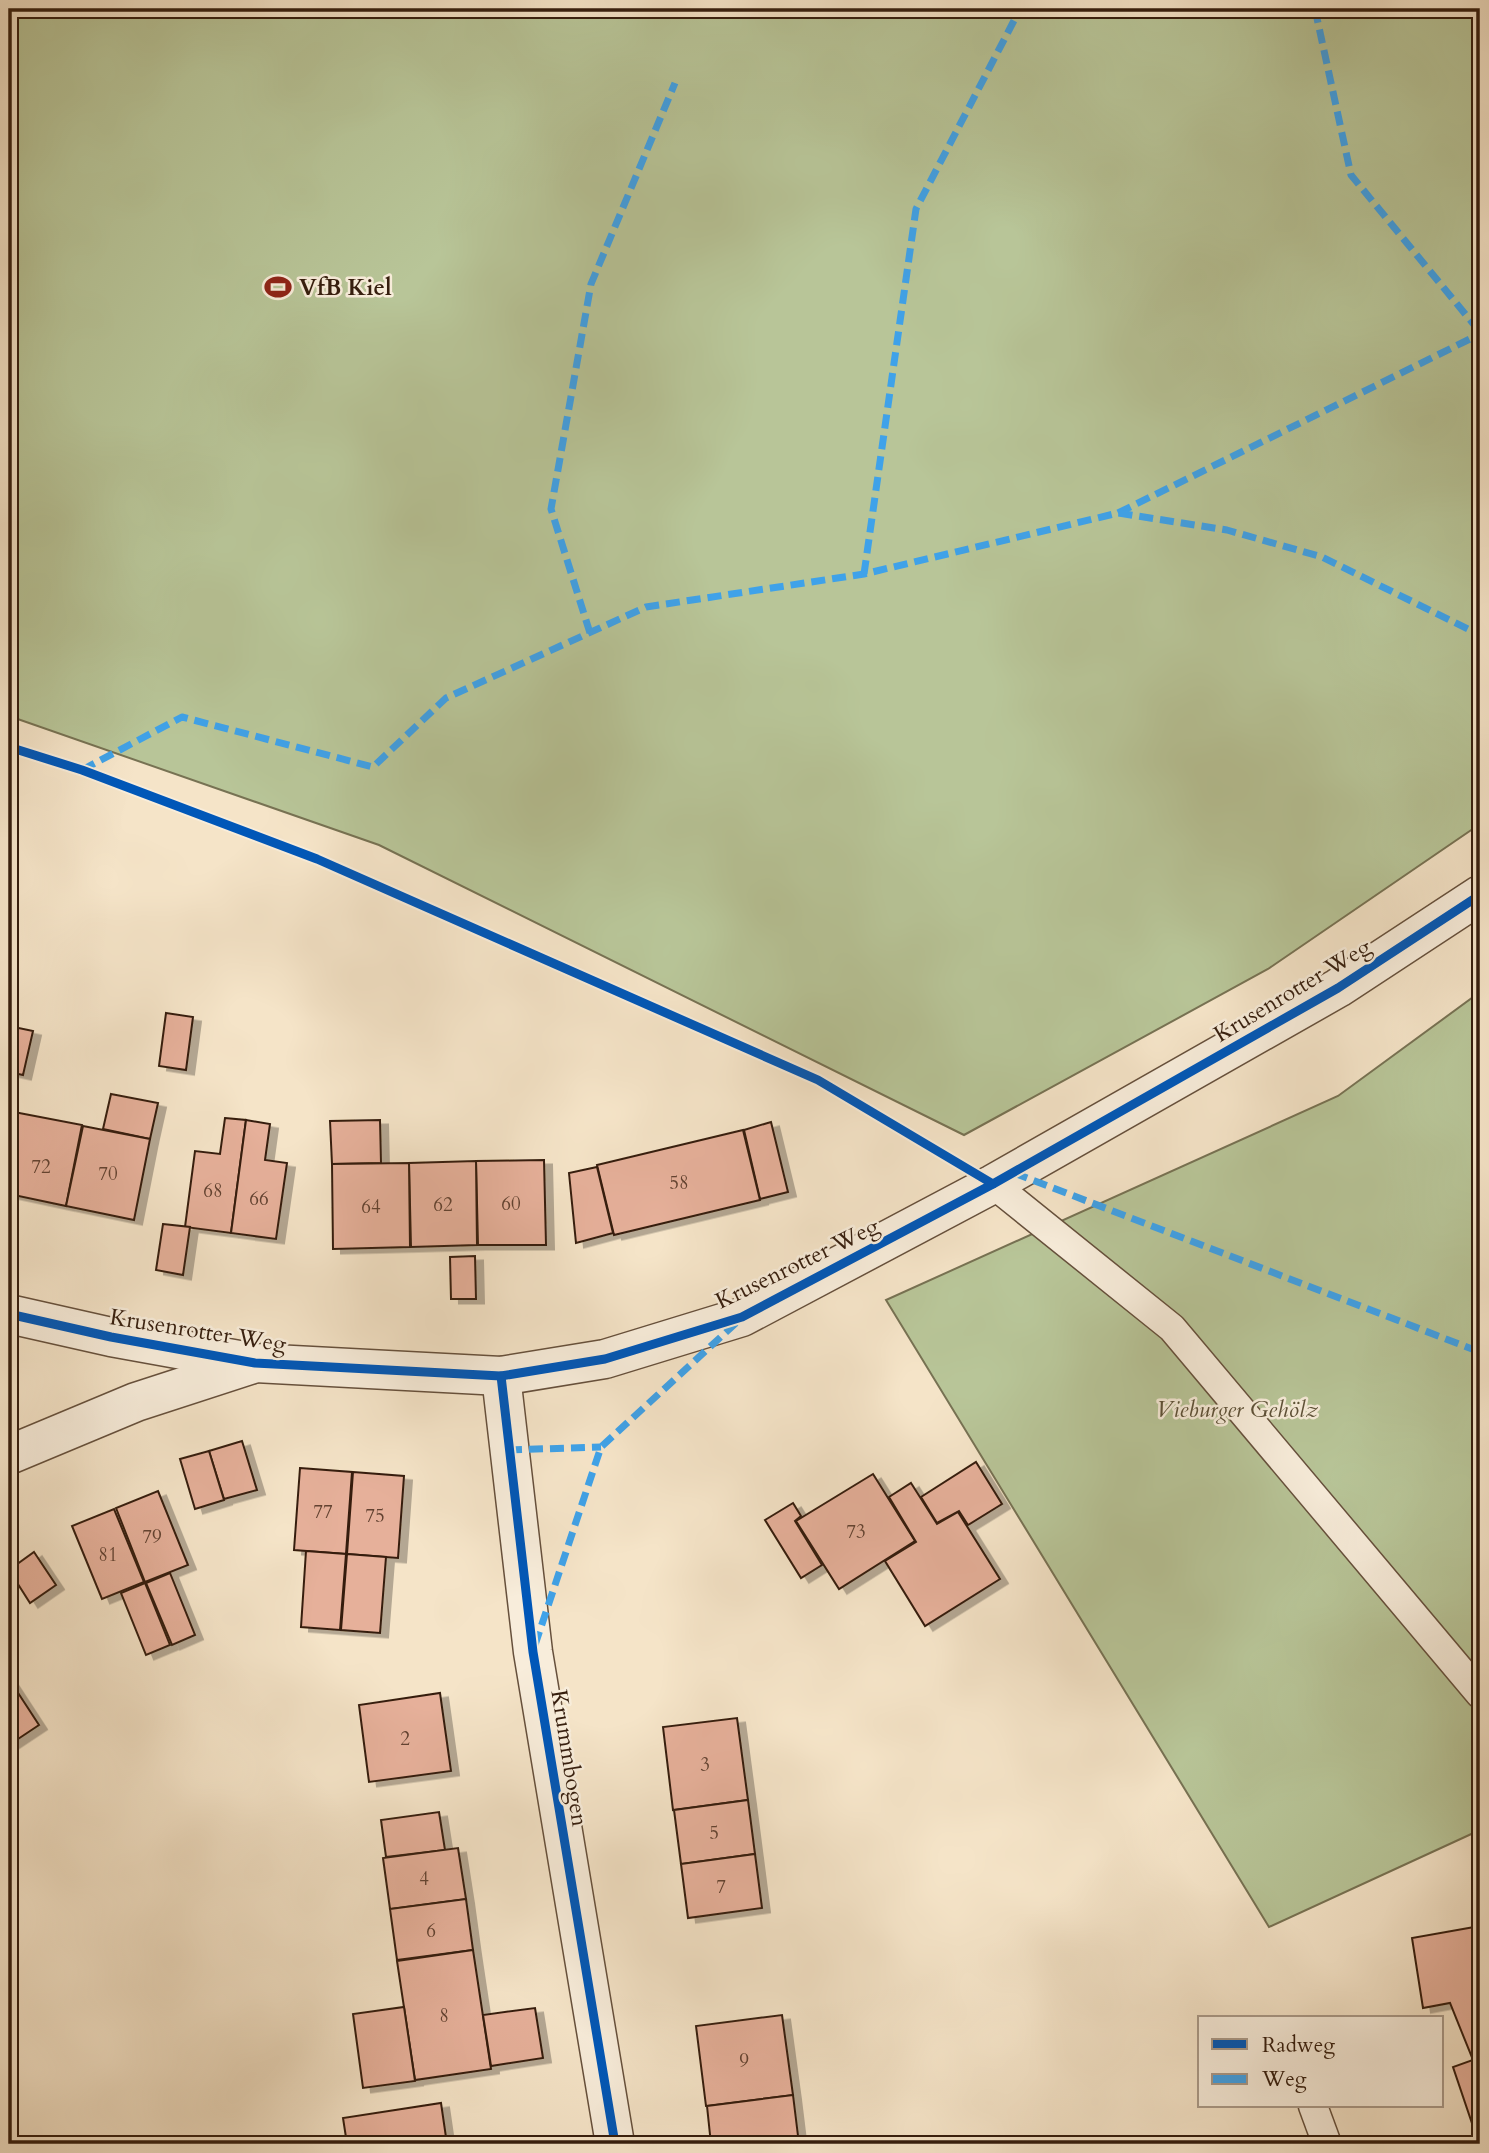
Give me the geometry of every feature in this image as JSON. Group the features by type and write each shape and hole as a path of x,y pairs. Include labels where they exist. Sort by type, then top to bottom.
{"street":[{"name":"Krusenrotter Weg","path":"9,1314 111,1337 255,1363 500,1376 605,1359 742,1317 1004,1179 1338,988 1480,895"},
{"name":"Krusenrotter Weg","path":"9,1455 135,1402 255,1363"},
{"name":"Krummbogen","path":"500,1376 533,1652 615,2144"}],"lane":[{"path":"1004,1179 1172,1328 1480,1694"},
{"path":"1443,1648 1480,1662"},
{"path":"1314,2108 1327,2144"}],"green space":[{"path":"9,9 1480,9 1480,824 1268,969 964,1135 379,845 9,716"},
{"name":"Vieburger Gehölz","path":"1480,992 1480,1830 1269,1927 886,1300 1338,1096"}],"building":[{"path":"166,1013 193,1017 186,1070 159,1066"},
{"path":"9,1026 33,1031 23,1075 9,1072"},
{"path":"111,1094 158,1103 150,1139 103,1129"},
{"path":"14,1112 82,1125 66,1206 9,1194 9,1139"},
{"path":"225,1118 246,1120 231,1233 185,1227 195,1151 220,1154"},
{"path":"246,1120 270,1124 265,1160 287,1163 276,1239 231,1233"},
{"path":"380,1120 381,1163 332,1164 330,1121"},
{"path":"771,1122 788,1192 760,1199 744,1130"},
{"path":"83,1126 150,1139 134,1220 66,1206"},
{"path":"743,1130 760,1200 614,1235 597,1165"},
{"path":"544,1160 546,1245 478,1245 476,1161"},
{"path":"476,1161 477,1245 411,1247 409,1163"},
{"path":"409,1163 410,1247 333,1249 332,1164"},
{"path":"597,1167 613,1233 576,1243 569,1173"},
{"path":"163,1224 190,1227 183,1275 156,1270"},
{"path":"475,1256 476,1299 451,1299 450,1257"},
{"path":"242,1441 257,1490 224,1499 209,1451"},
{"path":"209,1451 224,1500 195,1509 180,1459"},
{"path":"976,1462 1002,1504 968,1525 959,1511 937,1523 921,1497"},
{"path":"300,1468 352,1472 346,1554 294,1550"},
{"path":"353,1472 404,1476 398,1558 347,1554"},
{"path":"873,1474 915,1541 839,1589 796,1521"},
{"path":"911,1483 937,1524 958,1512 1000,1579 925,1626 885,1561 916,1542 889,1497"},
{"path":"158,1491 188,1565 145,1582 116,1508"},
{"path":"793,1503 801,1516 795,1521 822,1565 801,1578 765,1520"},
{"path":"114,1509 144,1582 102,1599 72,1526"},
{"path":"306,1551 346,1554 340,1630 301,1627"},
{"path":"34,1552 56,1585 30,1603 9,1570"},
{"path":"347,1554 386,1557 380,1633 341,1630"},
{"path":"170,1573 195,1635 172,1645 146,1583"},
{"path":"145,1583 170,1645 146,1655 121,1593"},
{"path":"9,1679 39,1725 9,1745"},
{"path":"440,1693 451,1771 369,1782 359,1705"},
{"path":"737,1718 748,1800 673,1810 663,1727"},
{"path":"748,1800 755,1854 681,1864 674,1810"},
{"path":"439,1812 445,1850 386,1857 381,1820"},
{"path":"458,1848 466,1899 390,1909 383,1858"},
{"path":"755,1854 762,1908 688,1918 681,1864"},
{"path":"466,1899 473,1950 397,1960 390,1909"},
{"path":"1480,1926 1479,2144 1453,2067 1473,2060 1450,2003 1423,2008 1412,1938"},
{"path":"473,1950 491,2069 415,2080 397,1961"},
{"path":"404,2007 415,2081 363,2088 353,2014"},
{"path":"535,2008 543,2058 491,2066 483,2015"},
{"path":"782,2015 793,2095 706,2106 696,2026"},
{"path":"793,2095 799,2144 711,2144 707,2106"},
{"path":"441,2103 447,2144 347,2144 343,2118"}],"marked path":[{"path":"864,574 916,209 1020,9"},
{"path":"1315,9 1351,175 1480,332"},
{"path":"590,633 551,509 591,284 675,83"},
{"path":"1118,513 1480,334"},
{"path":"82,770 182,717 373,767 446,698 646,607 864,574 1118,513 1227,530 1322,557 1480,635"},
{"path":"1014,1173 1480,1352"},
{"path":"535,1645 601,1447 736,1323"},
{"path":"508,1450 601,1447"}],"cycle path":[{"path":"9,747 82,770 317,859 818,1080 993,1184"},
{"path":"9,1314 111,1337 255,1363 501,1376 605,1359 742,1317 993,1184 1338,988 1480,895"},
{"path":"501,1376 533,1652 615,2144"}],"place":[{"name":"VfB Kiel","path":"278,287"}]}
